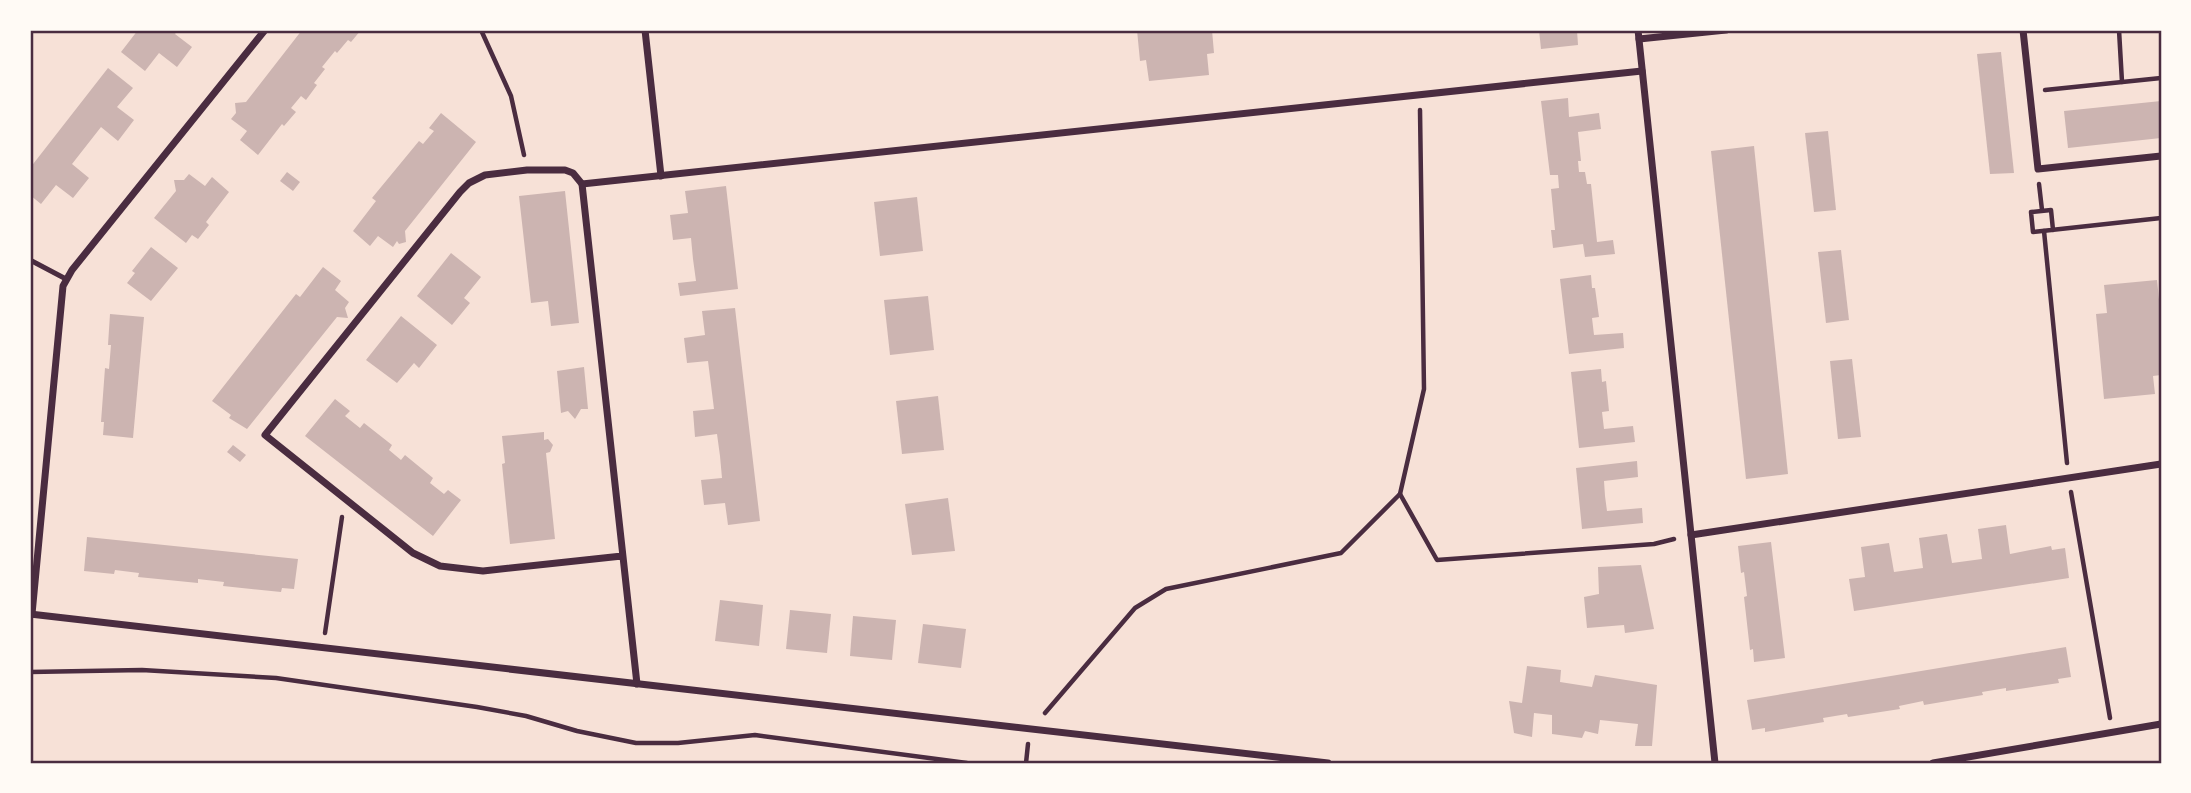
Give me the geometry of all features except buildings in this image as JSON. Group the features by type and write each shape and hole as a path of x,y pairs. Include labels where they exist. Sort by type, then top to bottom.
{"street":[{"path":"265,30 66,279 61,294 31,614 1328,763"},
{"path":"645,30 661,176"},
{"path":"1638,30 1715,763"},
{"path":"1639,39 1726,30"},
{"path":"2022,30 2038,169 2161,156"},
{"path":"582,184 1642,71"},
{"path":"622,556 483,571 455,570 440,566 413,553 265,435 469,183 485,175 527,170 565,170 573,173 582,184 637,684"},
{"path":"1691,535 2161,464"},
{"path":"1933,763 2161,724"}],"lane":[{"path":"30,260 66,279"}],"path":[{"path":"481,30 511,96 527,170"},
{"path":"2119,30 2122,82"},
{"path":"2030,92 2161,78"},
{"path":"1030,730 1135,608 1155,595 1166,589 1341,554 1400,494 1423,389 1419,95"},
{"path":"2040,193 2042,211"},
{"path":"2053,230 2051,210 2031,212 2033,232 2044,231 2053,230 2161,218"},
{"path":"2044,231 2045,248"},
{"path":"1400,494 1437,560 1654,544 1691,535"},
{"path":"322,648 344,500"},
{"path":"30,671 142,670 289,679 477,706 636,743 678,743 755,735 967,763"}]}
